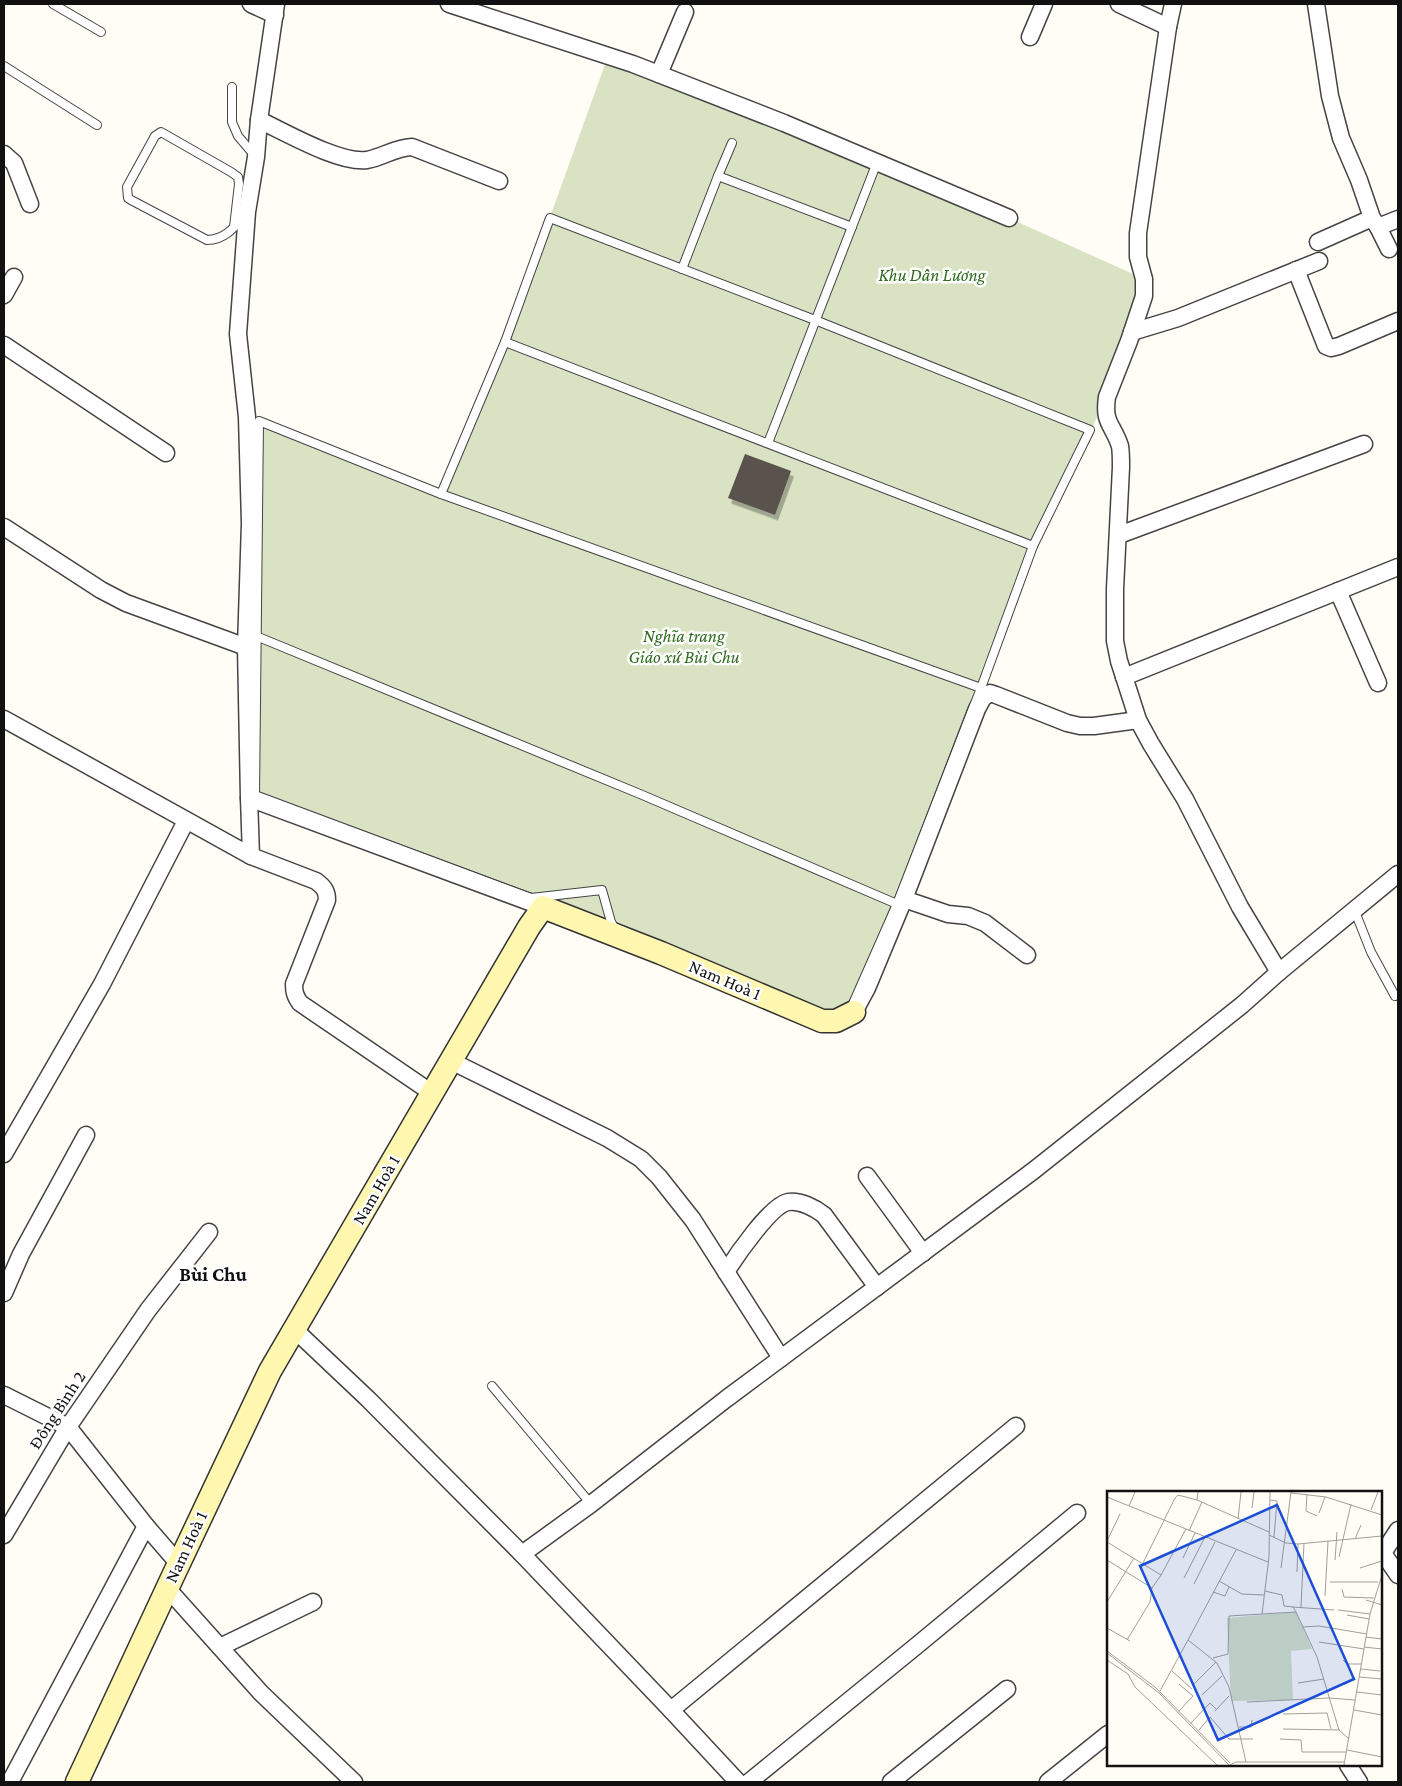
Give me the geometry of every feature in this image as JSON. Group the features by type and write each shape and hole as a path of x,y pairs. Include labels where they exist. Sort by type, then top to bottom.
{"street":[{"path":"251,4 276,9 247,212 238,334 247,417 250,523 249,798 251,856"},
{"path":"449,4 633,64 784,123 1009,218"},
{"path":"1030,37 1044,4"},
{"path":"1119,4 1168,27"},
{"path":"1173,4 1138,233 1138,257 1144,279 1144,296 1132,332 1106,396 1105,406 1106,419 1120,447 1121,486 1115,590 1115,642 1119,661 1138,720 1185,799 1240,907 1279,972"},
{"path":"1316,4 1330,96 1339,129 1375,222 1389,249"},
{"path":"658,74 685,12"},
{"path":"259,120 339,157 368,160 400,148 412,147 499,181"},
{"path":"4,154 14,163 30,204"},
{"path":"1318,242 1375,222 1398,219"},
{"path":"1132,332 1178,318 1319,261"},
{"path":"1296,270 1326,346 1331,348 1338,346 1398,321"},
{"path":"4,295 14,277"},
{"path":"4,345 166,453"},
{"path":"1118,535 1364,444"},
{"path":"4,527 101,590 126,602 251,641"},
{"path":"1124,677 1398,567"},
{"path":"1338,591 1378,683"},
{"path":"854,1012 867,988 977,709 986,695 996,695 1067,723 1080,726 1138,720"},
{"path":"4,719 251,856 316,881 323,886 327,893 327,900 294,984 296,998 300,1003 432,1093"},
{"path":"249,798 543,907"},
{"path":"4,1154 102,984 186,821"},
{"path":"522,1554 1064,1147 1242,1005 1398,874"},
{"path":"901,902 977,919 1027,955"},
{"name":"Nam Hoà 1","path":"77,1782 178,1563 270,1372 432,1093 543,907 661,953 822,1021 836,1021 854,1012"},
{"path":"451,1061 607,1138 641,1159 659,1177 693,1220 781,1358"},
{"path":"4,1293 21,1254 86,1135"},
{"path":"867,1176 923,1252"},
{"path":"726,1272 737,1254 770,1215 786,1202 793,1201 816,1209 824,1215 877,1287"},
{"name":"Đông Bình 2","path":"4,1535 68,1427 148,1310 209,1232"},
{"path":"294,1329 368,1399 522,1554 738,1782"},
{"path":"4,1395 68,1427 146,1526 178,1563"},
{"path":"671,1710 1016,1426"},
{"path":"749,1782 1077,1513"},
{"path":"10,1782 146,1526"},
{"path":"1398,1530 1382,1554 1398,1576"},
{"path":"167,1588 261,1693 354,1782"},
{"path":"220,1647 313,1602"},
{"path":"892,1782 1007,1689"},
{"path":"1048,1782 1107,1735"},
{"path":"1349,1766 1359,1782"}],"lane":[{"path":"54,4 100,32"},
{"path":"4,66 97,124"},
{"path":"232,88 232,122 238,136 256,157"},
{"path":"234,227 239,184 238,177 161,132 154,136 128,187 128,198 207,240 215,240 221,237 234,227 247,212"},
{"path":"682,269 732,143"},
{"path":"768,443 874,170"},
{"path":"718,176 852,227"},
{"path":"441,494 506,342 550,218 816,320 1090,430 1034,546 981,688 901,902 851,1008 842,1014 823,1018 614,927 602,890 531,898 255,795 251,641 259,421 441,494 981,688"},
{"path":"506,342 1034,546"},
{"path":"251,641 640,794 901,902"},
{"path":"1354,909 1370,952 1395,996"},
{"path":"492,1386 591,1504"}],"green space":[{"name":"Nghĩa trang Giáo xứ Bùi Chu","path":"608,56 1009,218 1144,279 1107,397 1031,552 854,1012 822,1021 249,798 247,417 439,488 505,342"}],"building":[{"path":"745,454 791,471 775,515 728,498"}],"district":[{"name":"Bùi Chu","path":"213,1274"}],"park label":[{"name":"Khu Dân Lương","path":"932,275"}]}
